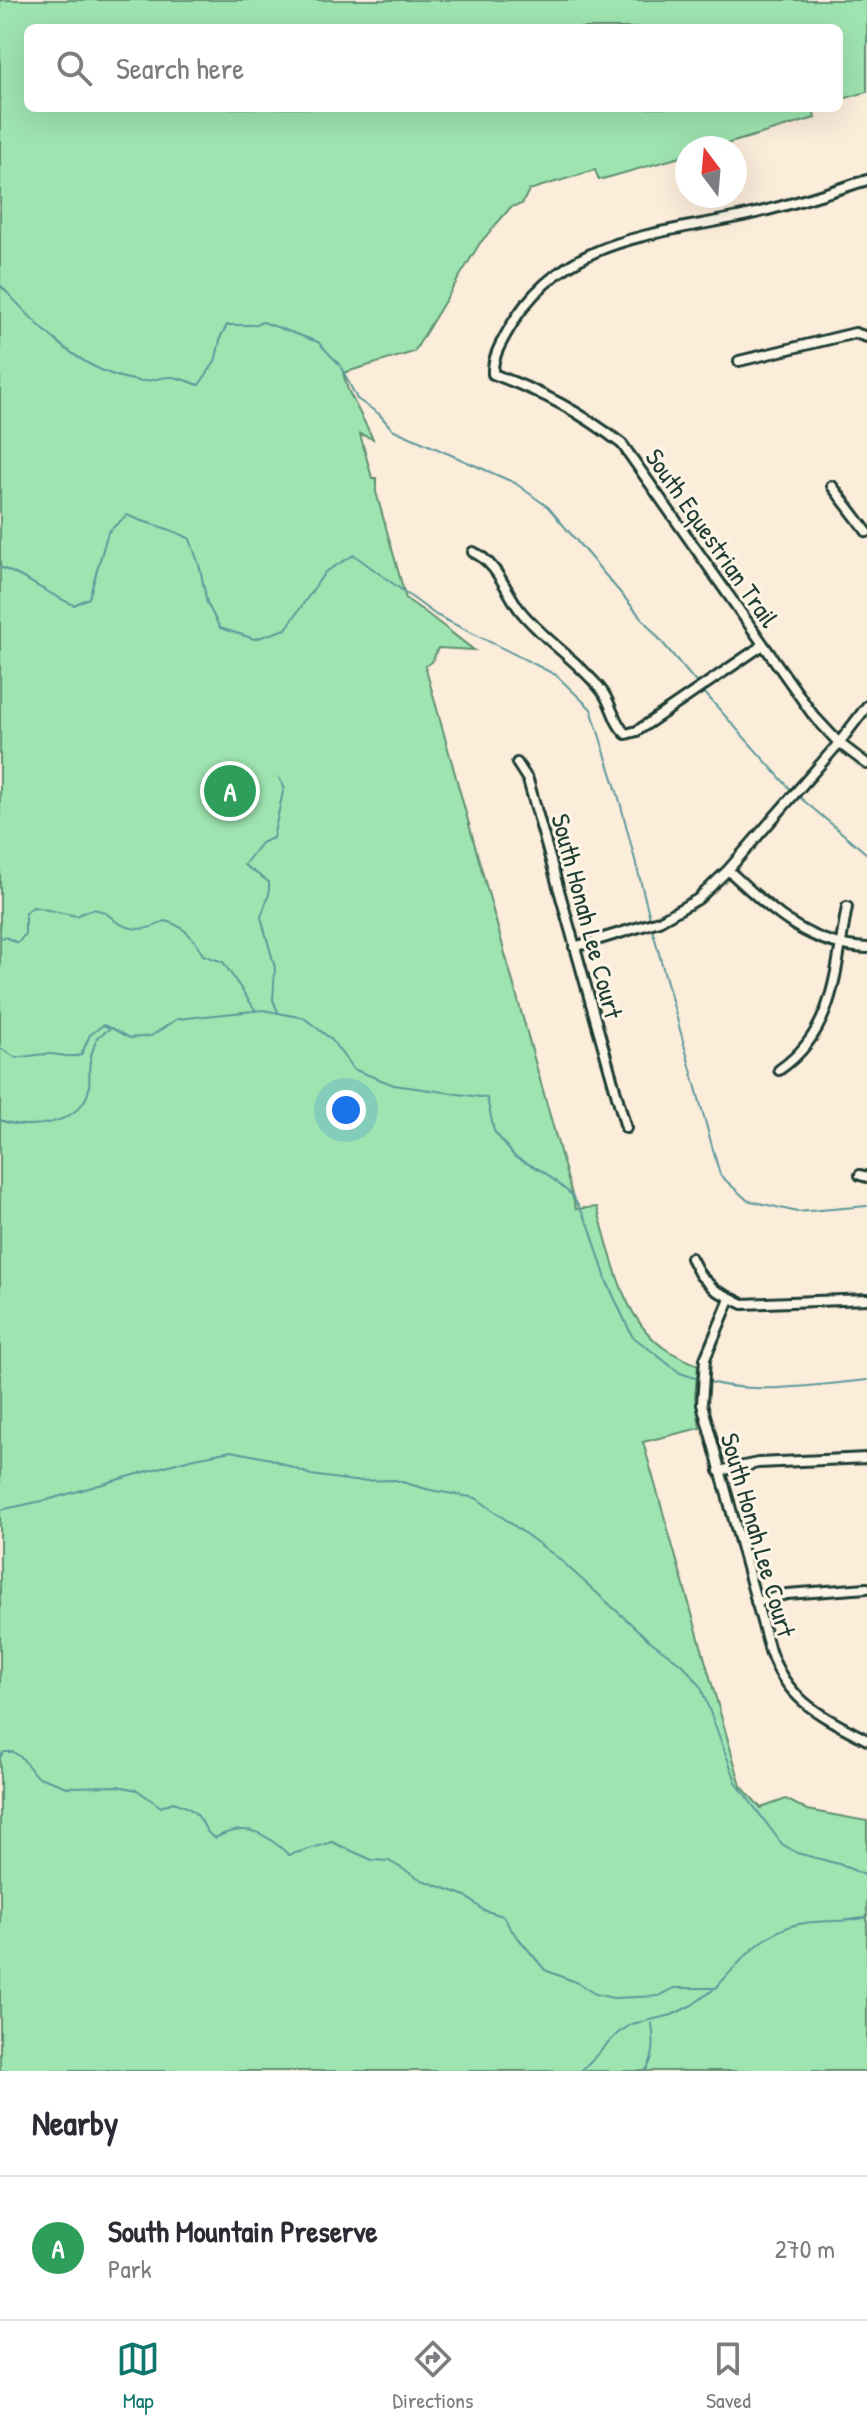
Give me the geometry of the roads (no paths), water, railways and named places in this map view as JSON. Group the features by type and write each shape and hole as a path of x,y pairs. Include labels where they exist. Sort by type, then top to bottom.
{"street":[{"name":"South Equestrian Trail","path":"867,180 746,216 629,238 597,249 572,263 532,298 516,317 493,361 493,374 539,391 585,416 622,444 813,715 839,743 867,764"},
{"path":"739,361 855,333 867,337"},
{"path":"832,486 867,532"},
{"path":"473,552 489,563 532,624 594,681 606,696 623,733 637,731 763,645"},
{"path":"574,947 659,921 698,899 728,870 839,743 867,706"},
{"name":"South Honah Lee Court","path":"517,763 528,780 626,1128"},
{"path":"728,870 787,922 827,942 867,948"},
{"path":"779,1070 805,1049 826,1013 847,907"},
{"path":"691,1258 700,1275 715,1290 743,1304 867,1299"},
{"name":"South Honah Lee Court","path":"730,1299 716,1328 703,1374 705,1418 775,1665 795,1695 822,1717 867,1740"},
{"path":"719,1471 758,1463 867,1458"},
{"path":"756,1602 787,1594 867,1588"}],"waterway":[{"path":"0,285 45,331 79,358 117,376 139,381 173,377 199,385 215,362 227,325 263,322 318,342 340,365 357,399 379,414 392,429 515,483 548,507 699,686"},
{"path":"0,567 74,605 89,598 108,532 127,515 190,539 207,603 220,628 255,639 286,629 325,572 354,555 436,615 556,675 591,709 619,798 651,922"},
{"path":"703,691 792,791"},
{"path":"278,1012 273,1000 275,968 261,917 269,894 269,882 244,865 261,843 273,838 284,787 279,778"},
{"path":"797,795 867,854"},
{"path":"0,938 18,943 25,934 25,913 33,907 77,916 89,910 98,910 123,925 135,928 147,928 165,921 188,934 203,955 223,962 256,1011"},
{"path":"652,928 720,1175 747,1200 797,1212 867,1206"},
{"path":"0,1120 37,1125 63,1119 74,1112 88,1093 90,1061 97,1037 111,1028 130,1038 151,1036 177,1019 263,1010 304,1018 331,1039 353,1069 394,1085 487,1098 494,1131 515,1157 544,1172 572,1195 589,1225 607,1282 632,1336 680,1373 701,1380"},
{"path":"0,1048 16,1058 49,1054 76,1056 81,1055 90,1035 103,1025 110,1028"},
{"path":"707,1381 764,1388 867,1380"},
{"path":"0,1510 231,1451 271,1459 311,1475 354,1481 395,1480 476,1498 557,1557 650,1641 684,1666 700,1685 737,1784 782,1844 797,1853 839,1864 867,1876"},
{"path":"0,1757 4,1752 13,1752 36,1776 67,1787 118,1786 137,1790 161,1807 173,1802 180,1804 195,1813 215,1838 246,1830 263,1835 289,1855 332,1842 372,1860 389,1861 422,1880 466,1896 483,1910 503,1916 545,1970 578,1983 595,1994 613,1998 659,1996 674,1988 716,1988 756,1947 779,1931 805,1923 867,1917"},
{"path":"581,2071 618,2033 632,2024 672,2015 713,1990"},
{"path":"645,2071 653,2054 652,2023"}],"place":[{"name":"South Mountain Preserve","path":"230,791"}]}
